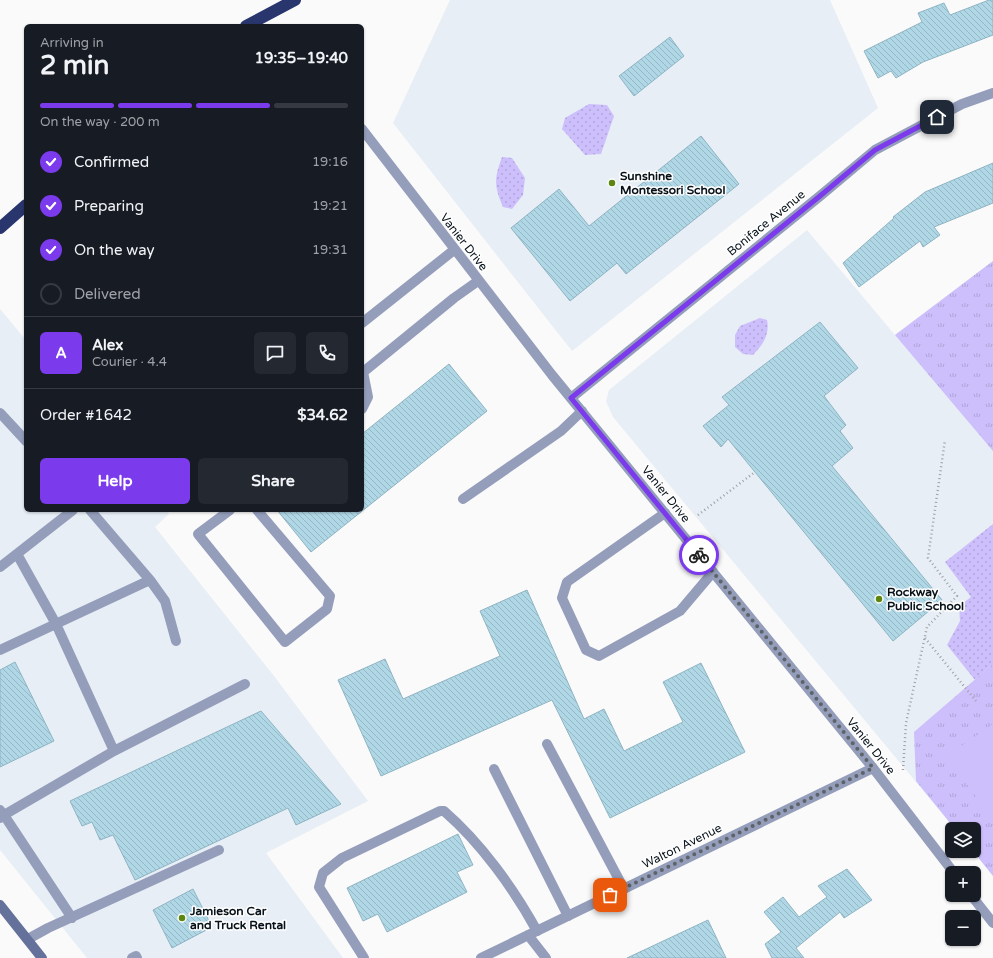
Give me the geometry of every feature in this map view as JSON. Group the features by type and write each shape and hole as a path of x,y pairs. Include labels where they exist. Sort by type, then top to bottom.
{"highway":[{"path":"250,24 295,0"},
{"path":"0,228 24,207"}],"main road":[{"path":"0,906 42,958"}],"street":[{"name":"Boniface Avenue","path":"571,398 875,150 962,104 993,93"},
{"name":"Vanier Drive","path":"364,132 478,281 571,398 873,768 949,866"},
{"path":"364,321 454,250"},
{"path":"364,370 454,298 478,281"},
{"path":"364,380 368,397 364,405"},
{"path":"463,500 561,431 582,411"},
{"path":"0,413 24,438"},
{"path":"0,567 70,512"},
{"path":"92,512 150,580 165,601 176,641"},
{"path":"227,512 198,534 285,642 327,609 330,596 259,512"},
{"path":"665,513 567,582 562,598 586,650 599,656 680,611 713,572"},
{"path":"16,554 56,624 114,751"},
{"path":"0,650 150,580"},
{"path":"72,918 1,814 114,751 245,684"},
{"path":"547,744 624,889"},
{"name":"Walton Avenue","path":"481,958 873,768"},
{"path":"494,769 568,916"},
{"path":"364,958 319,887 323,873 342,858 440,811 444,811 464,828 505,881 527,913 537,931"},
{"path":"28,939 48,928 219,850"},
{"path":"977,902 993,923"},
{"path":"528,935 546,958"},
{"path":"132,958 136,956 137,958"}],"path":[{"path":"903,770 906,723 927,627 957,596 928,558 945,440"},
{"path":"698,515 755,472"},
{"path":"925,638 976,700"}],"shaded area":[{"name":"Sunshine Montessori School","path":"450,0 830,0 878,108 572,351 393,123"},
{"name":"Rockway Public School","path":"807,230 895,335 993,261 993,876 979,858 981,858 981,822 949,822 613,417 606,401 609,390"},
{"path":"0,309 24,338 24,512 168,512 169,514 155,527 274,676 368,801 266,853 343,958 87,958 0,850"}],"green space":[{"path":"589,104 607,105 614,116 601,154 585,155 562,129 565,118"},
{"path":"502,157 512,158 525,178 523,195 512,209 503,207 497,188 496,177"},
{"path":"993,261 993,451 895,335"},
{"path":"760,318 767,320 767,335 753,355 743,354 735,347 735,335 740,326"},
{"path":"993,524 993,664 975,680 947,645 960,621 959,606 971,597 945,562"},
{"path":"993,664 993,876 979,858 981,858 981,822 949,822 916,781 914,732"},
{"path":"993,724 993,821 947,756"}],"building":[{"path":"989,0 993,0 993,35 923,62 896,78 891,71 878,78 864,51 922,22 918,13 944,3 950,15"},
{"path":"670,37 684,56 634,96 619,76"},
{"path":"701,136 739,184 626,274 617,263 570,301 511,228 559,189 589,226"},
{"path":"993,163 993,203 934,227 940,235 923,247 920,241 859,287 843,263 894,218 893,217 925,192"},
{"path":"820,322 858,368 824,396 846,425 840,431 853,448 832,466 942,600 893,641 728,439 721,447 703,426 729,405 722,397"},
{"path":"449,364 487,411 364,510 364,432"},
{"path":"279,512 361,512 311,552"},
{"path":"527,590 584,719 604,709 624,751 683,722 663,682 701,663 745,752 610,818 552,700 381,776 338,680 385,659 403,699 500,656 480,611"},
{"path":"15,662 54,741 0,767 0,670"},
{"path":"261,711 341,804 296,825 288,808 135,880 113,835 100,840 92,822 82,826 70,801"},
{"path":"458,834 473,865 457,872 467,892 387,932 378,914 363,921 347,888"},
{"path":"847,869 872,900 844,918 840,912 796,948 804,958 772,958 765,944 781,932 764,912 783,897 799,917 827,897 818,886"},
{"name":"Jamieson Car and Truck Rental","path":"193,889 212,927 172,948 153,910"},
{"path":"708,920 726,958 627,958"}],"way so far":[{"path":"610,895 873,768 699,555"}],"place":[{"name":"Sunshine Montessori School","path":"612,183"},
{"name":"Rockway Public School","path":"879,599"},
{"name":"Jamieson Car and Truck Rental","path":"182,918"}],"route":[{"path":"699,555 571,398 875,150 937,117"}]}
